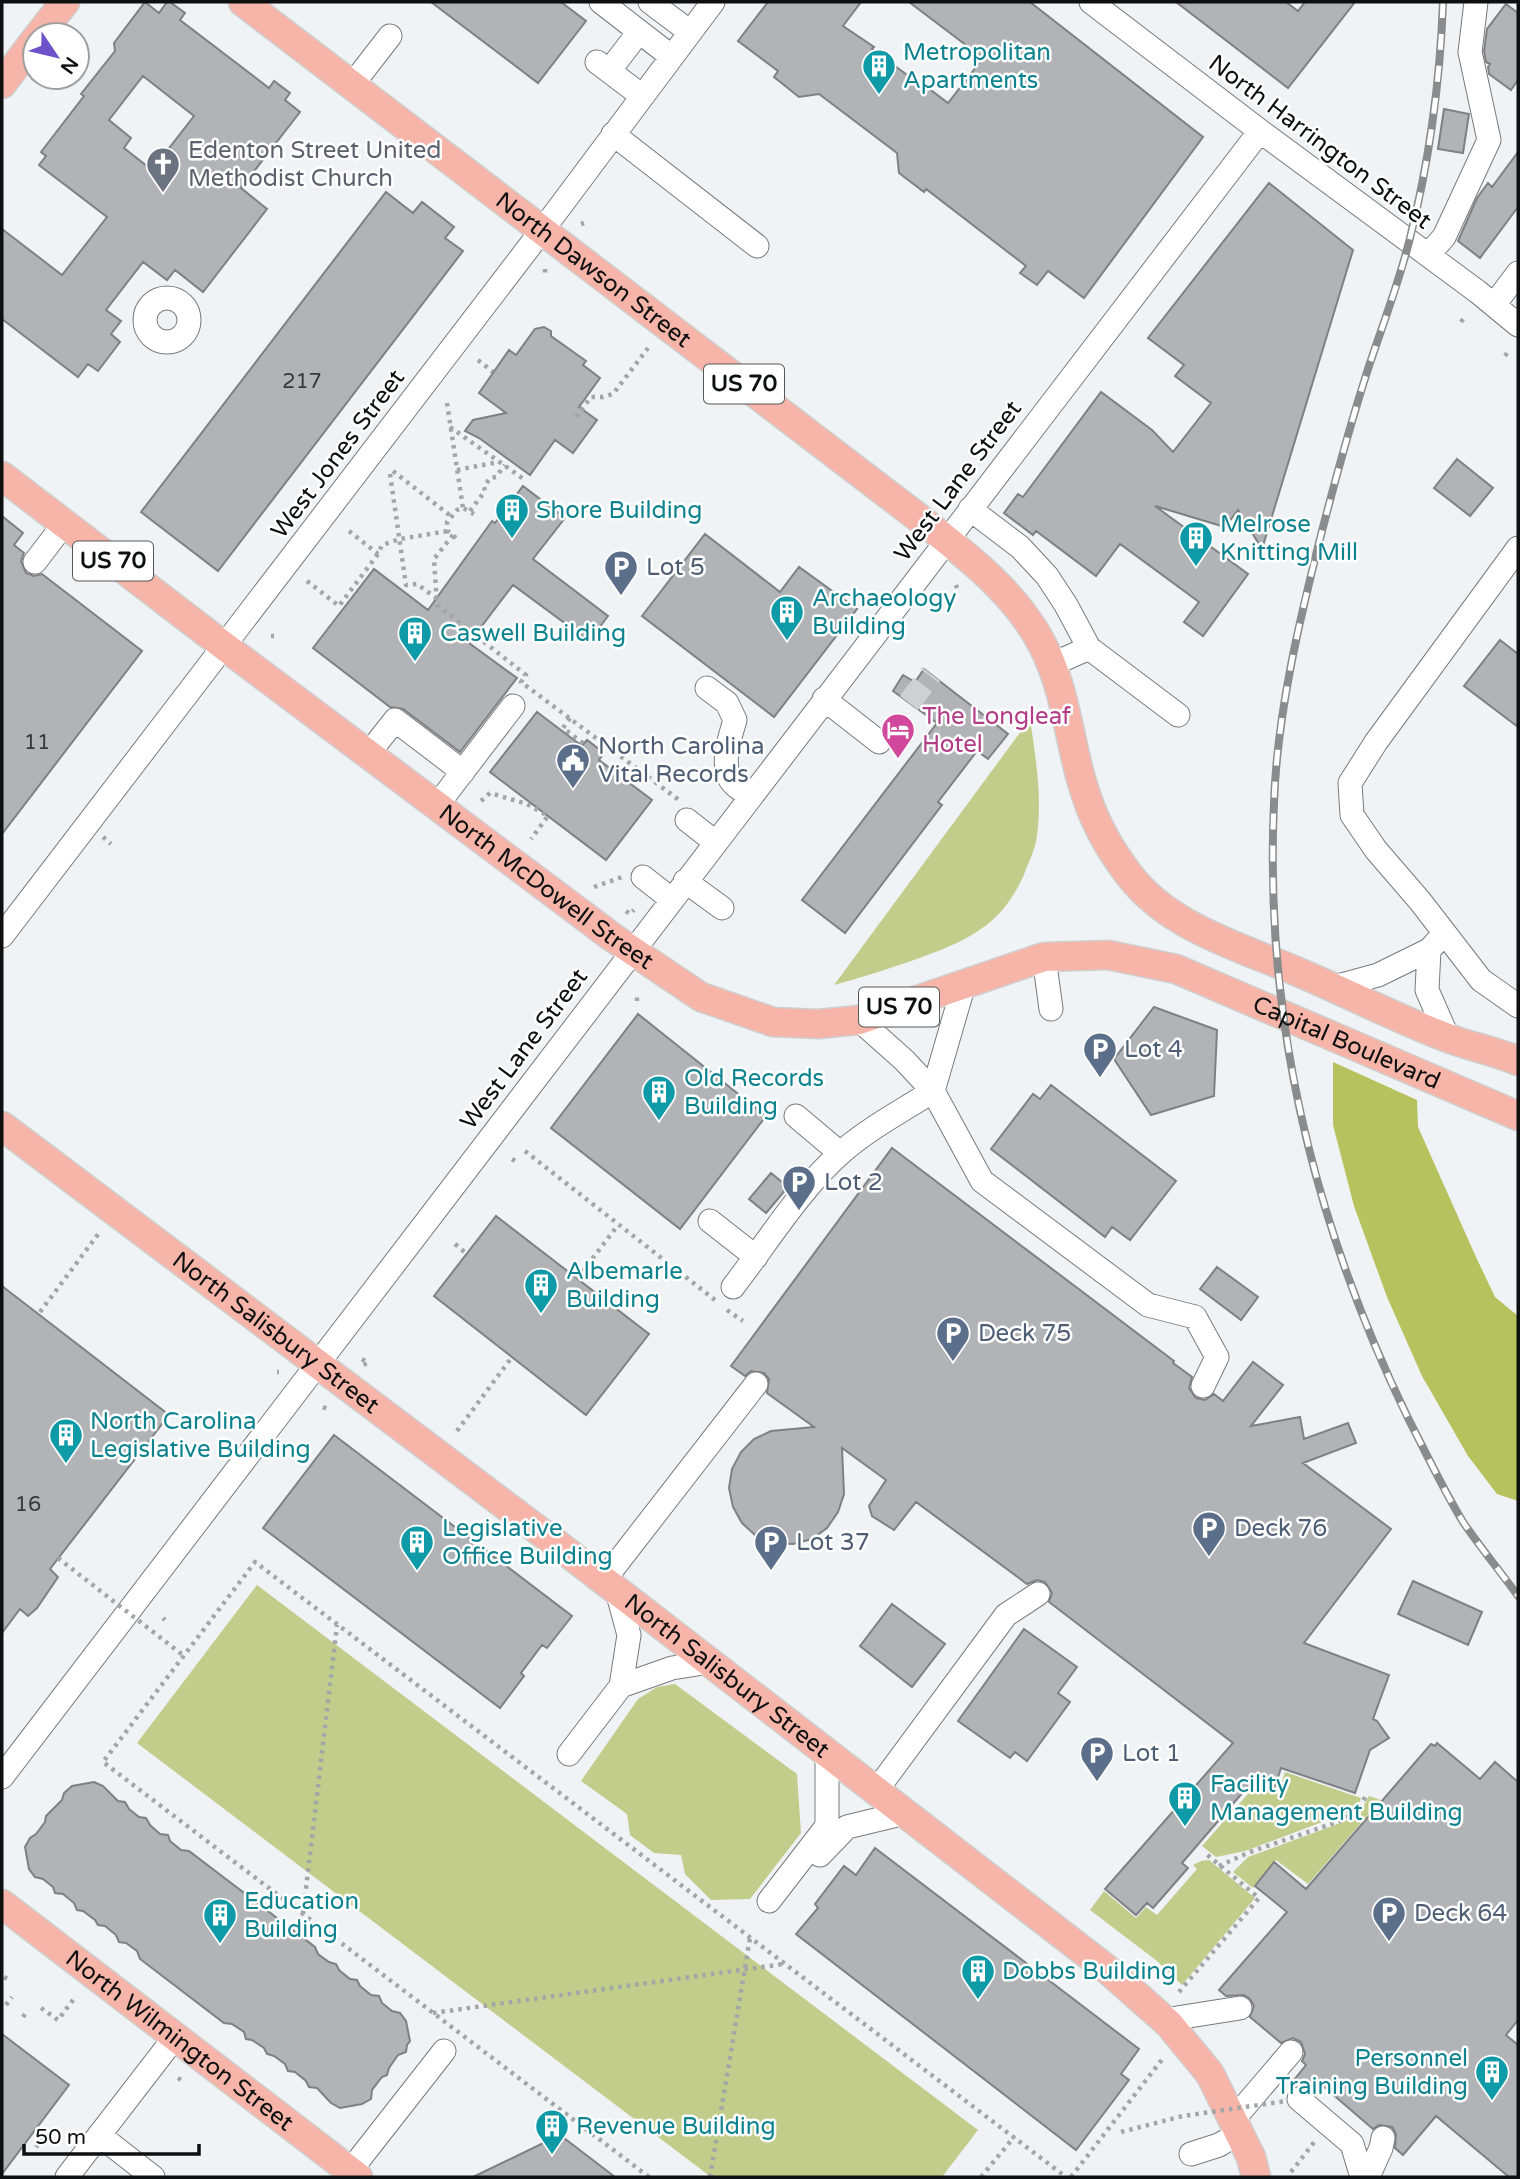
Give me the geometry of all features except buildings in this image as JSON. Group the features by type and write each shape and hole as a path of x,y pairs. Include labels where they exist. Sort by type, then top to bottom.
{"main road":[{"path":"50,21 65,2"},
{"name":"North Dawson Street","path":"243,2 946,540 1019,606 1044,646 1060,689 1087,798 1106,839 1131,877 1164,909 1204,932"},
{"path":"2,84 21,59"},
{"name":"North McDowell Street","path":"2,476 632,951 701,997 773,1022 818,1024 859,1020 1044,957 1108,955 1176,969"},
{"name":"Capital Boulevard","path":"1204,932 1334,986 1448,1038 1518,1061"},
{"name":"Capital Boulevard","path":"1176,969 1518,1116"},
{"path":"1478,1098 1518,1124"},
{"name":"North Salisbury Street","path":"2,1126 611,1586 1108,1970 1164,2020 1210,2074 1251,2157 1256,2177"},
{"name":"North Wilmington Street","path":"2,1904 354,2174"}],"street":[{"path":"601,2 672,57"},
{"path":"650,2 690,32"},
{"name":"West Jones Street","path":"2,936 713,2"},
{"name":"North Harrington Street","path":"1091,2 1518,325"},
{"path":"1427,255 1444,237 1489,140 1470,52 1476,2"},
{"path":"639,32 603,67 642,96"},
{"path":"352,85 390,36"},
{"name":"West Lane Street","path":"2,1777 1260,131"},
{"path":"613,134 757,246"},
{"path":"1494,305 1518,273"},
{"path":"187,308 190,321 181,337 170,342 149,343 146,314 152,303 165,298 173,298 187,308 203,329"},
{"path":"970,509 1020,547 1047,576 1089,648 1178,715"},
{"path":"35,562 64,524"},
{"path":"1518,548 1376,742 1350,783 1352,815 1376,850 1420,901 1437,942 1481,980 1518,1006"},
{"path":"1051,665 1089,648"},
{"path":"707,688 727,703 735,720 727,750 728,776 738,788 750,796"},
{"path":"824,699 879,742"},
{"path":"438,804 513,706"},
{"path":"369,753 395,720 463,772"},
{"path":"685,812 715,842"},
{"path":"632,876 671,900"},
{"path":"685,880 722,908"},
{"path":"1334,986 1378,975 1437,942"},
{"path":"1437,942 1427,990 1448,1038"},
{"path":"1044,957 1051,1009"},
{"path":"733,1287 807,1190 841,1153 878,1123 933,1091 964,984"},
{"path":"859,1020 904,1060 933,1091 982,1181 1148,1305 1195,1317 1217,1357 1203,1386"},
{"path":"796,1116 841,1153"},
{"path":"710,1221 756,1257"},
{"path":"569,1754 621,1686 629,1635 611,1586 756,1384"},
{"path":"876,1791 1006,1615 1038,1594"},
{"path":"621,1686 672,1668 710,1662"},
{"path":"827,1753 827,1826 774,1905 847,1827 905,1813"},
{"path":"1164,2020 1240,2008"},
{"path":"67,2177 175,2037"},
{"path":"354,2174 444,2051"},
{"path":"1191,2154 1219,2146 1291,2052"},
{"path":"1292,2100 1352,2144 1362,2177"},
{"path":"99,2135 153,2177"},
{"path":"1368,2177 1383,2138"}],"path":[{"path":"576,417 591,397 613,394 648,348"},
{"path":"478,360 493,372"},
{"path":"447,402 463,508"},
{"path":"450,426 525,480"},
{"path":"453,534 447,522 457,510 463,508 472,512 485,491 484,486 490,478 496,477 501,454"},
{"path":"457,470 500,462"},
{"path":"436,598 417,584 407,585 391,473 452,517"},
{"path":"349,531 378,554"},
{"path":"307,581 339,606 382,545 400,539 453,534"},
{"path":"453,534 434,559 437,605 526,675 521,682 599,740 685,812"},
{"path":"570,718 563,728 584,744"},
{"path":"595,746 599,740"},
{"path":"481,801 490,793 527,804 548,816 531,839"},
{"path":"594,887 632,876"},
{"path":"525,1151 743,1321"},
{"path":"577,1279 618,1225"},
{"path":"40,1312 99,1233"},
{"path":"455,1244 467,1254"},
{"path":"457,1431 512,1357"},
{"path":"58,1558 184,1656"},
{"path":"649,2177 103,1762 256,1562 1066,2177"},
{"path":"303,1914 337,1624"},
{"path":"1220,1866 1250,1852 1340,1821 1357,1811 1366,1796"},
{"path":"1179,1992 1259,1898 1205,1853"},
{"path":"1256,1895 1260,1890"},
{"path":"710,2177 750,1938"},
{"path":"433,2013 785,1964"},
{"path":"4,1977 11,1981"},
{"path":"41,2008 58,2020 76,1996"},
{"path":"6,2005 12,1997"},
{"path":"23,2017 28,2010"},
{"path":"1071,2177 1164,2057"},
{"path":"178,2078 184,2082"},
{"path":"1121,2132 1183,2116 1292,2100"},
{"path":"36,2147 44,2136"},
{"path":"981,2177 1014,2137"},
{"path":"1291,2172 1309,2148"}],"green space":[{"path":"1030,719 1039,796 1038,827 1034,850 1025,872 1005,907 979,930 948,947 892,968 834,985"},
{"path":"1333,1062 1417,1100 1418,1127 1476,1257 1495,1297 1518,1316 1518,1501 1497,1494 1468,1456 1422,1376 1387,1297 1354,1206 1333,1125"},
{"path":"257,1585 978,2130 942,2177 711,2177 137,1743"},
{"path":"675,1684 797,1774 801,1833 750,1899 711,1900 685,1874 681,1855 654,1853 630,1835 627,1814 581,1781 638,1699 657,1687"},
{"path":"1285,1772 1361,1798 1358,1806 1349,1812 1245,1851 1216,1857 1202,1846 1254,1787 1278,1794"},
{"path":"1369,1796 1381,1800 1308,1884 1276,1860 1253,1888 1233,1872 1248,1857 1351,1819 1361,1811"},
{"path":"1209,1860 1255,1898 1182,1985 1157,1961 1090,1910 1104,1891 1136,1918 1146,1907 1157,1915 1197,1869 1193,1865"}],"tunnel":[{"path":"909,703 931,674"}],"railway":[{"path":"1443,2 1432,123 1416,212 1400,274 1338,470 1291,666 1276,769 1273,883 1287,1041 1302,1119 1346,1271 1375,1345 1442,1484 1463,1522 1518,1596"}],"place":[{"name":"Metropolitan Apartments","path":"879,96"},
{"name":"Edenton Street United Methodist Church","path":"163,194"},
{"name":"Shore Building","path":"512,540"},
{"name":"Melrose Knitting Mill","path":"1196,568"},
{"name":"Lot 5","path":"621,597"},
{"name":"Archaeology Building","path":"787,642"},
{"name":"Caswell Building","path":"415,663"},
{"name":"The Longleaf Hotel","path":"898,760"},
{"name":"North Carolina Vital Records","path":"573,790"},
{"name":"Lot 4","path":"1100,1079"},
{"name":"Old Records Building","path":"659,1122"},
{"name":"Lot 2","path":"799,1212"},
{"name":"Albemarle Building","path":"541,1315"},
{"name":"Deck 75","path":"953,1363"},
{"name":"North Carolina Legislative Building","path":"66,1465"},
{"name":"Deck 76","path":"1209,1558"},
{"name":"Legislative Office Building","path":"417,1572"},
{"name":"Lot 37","path":"771,1572"},
{"name":"Lot 1","path":"1097,1783"},
{"name":"Facility Management Building","path":"1185,1828"},
{"name":"Deck 64","path":"1389,1943"},
{"name":"Education Building","path":"220,1945"},
{"name":"Dobbs Building","path":"978,2001"},
{"name":"Personnel Training Building","path":"1492,2102"},
{"name":"Revenue Building","path":"552,2156"}]}
